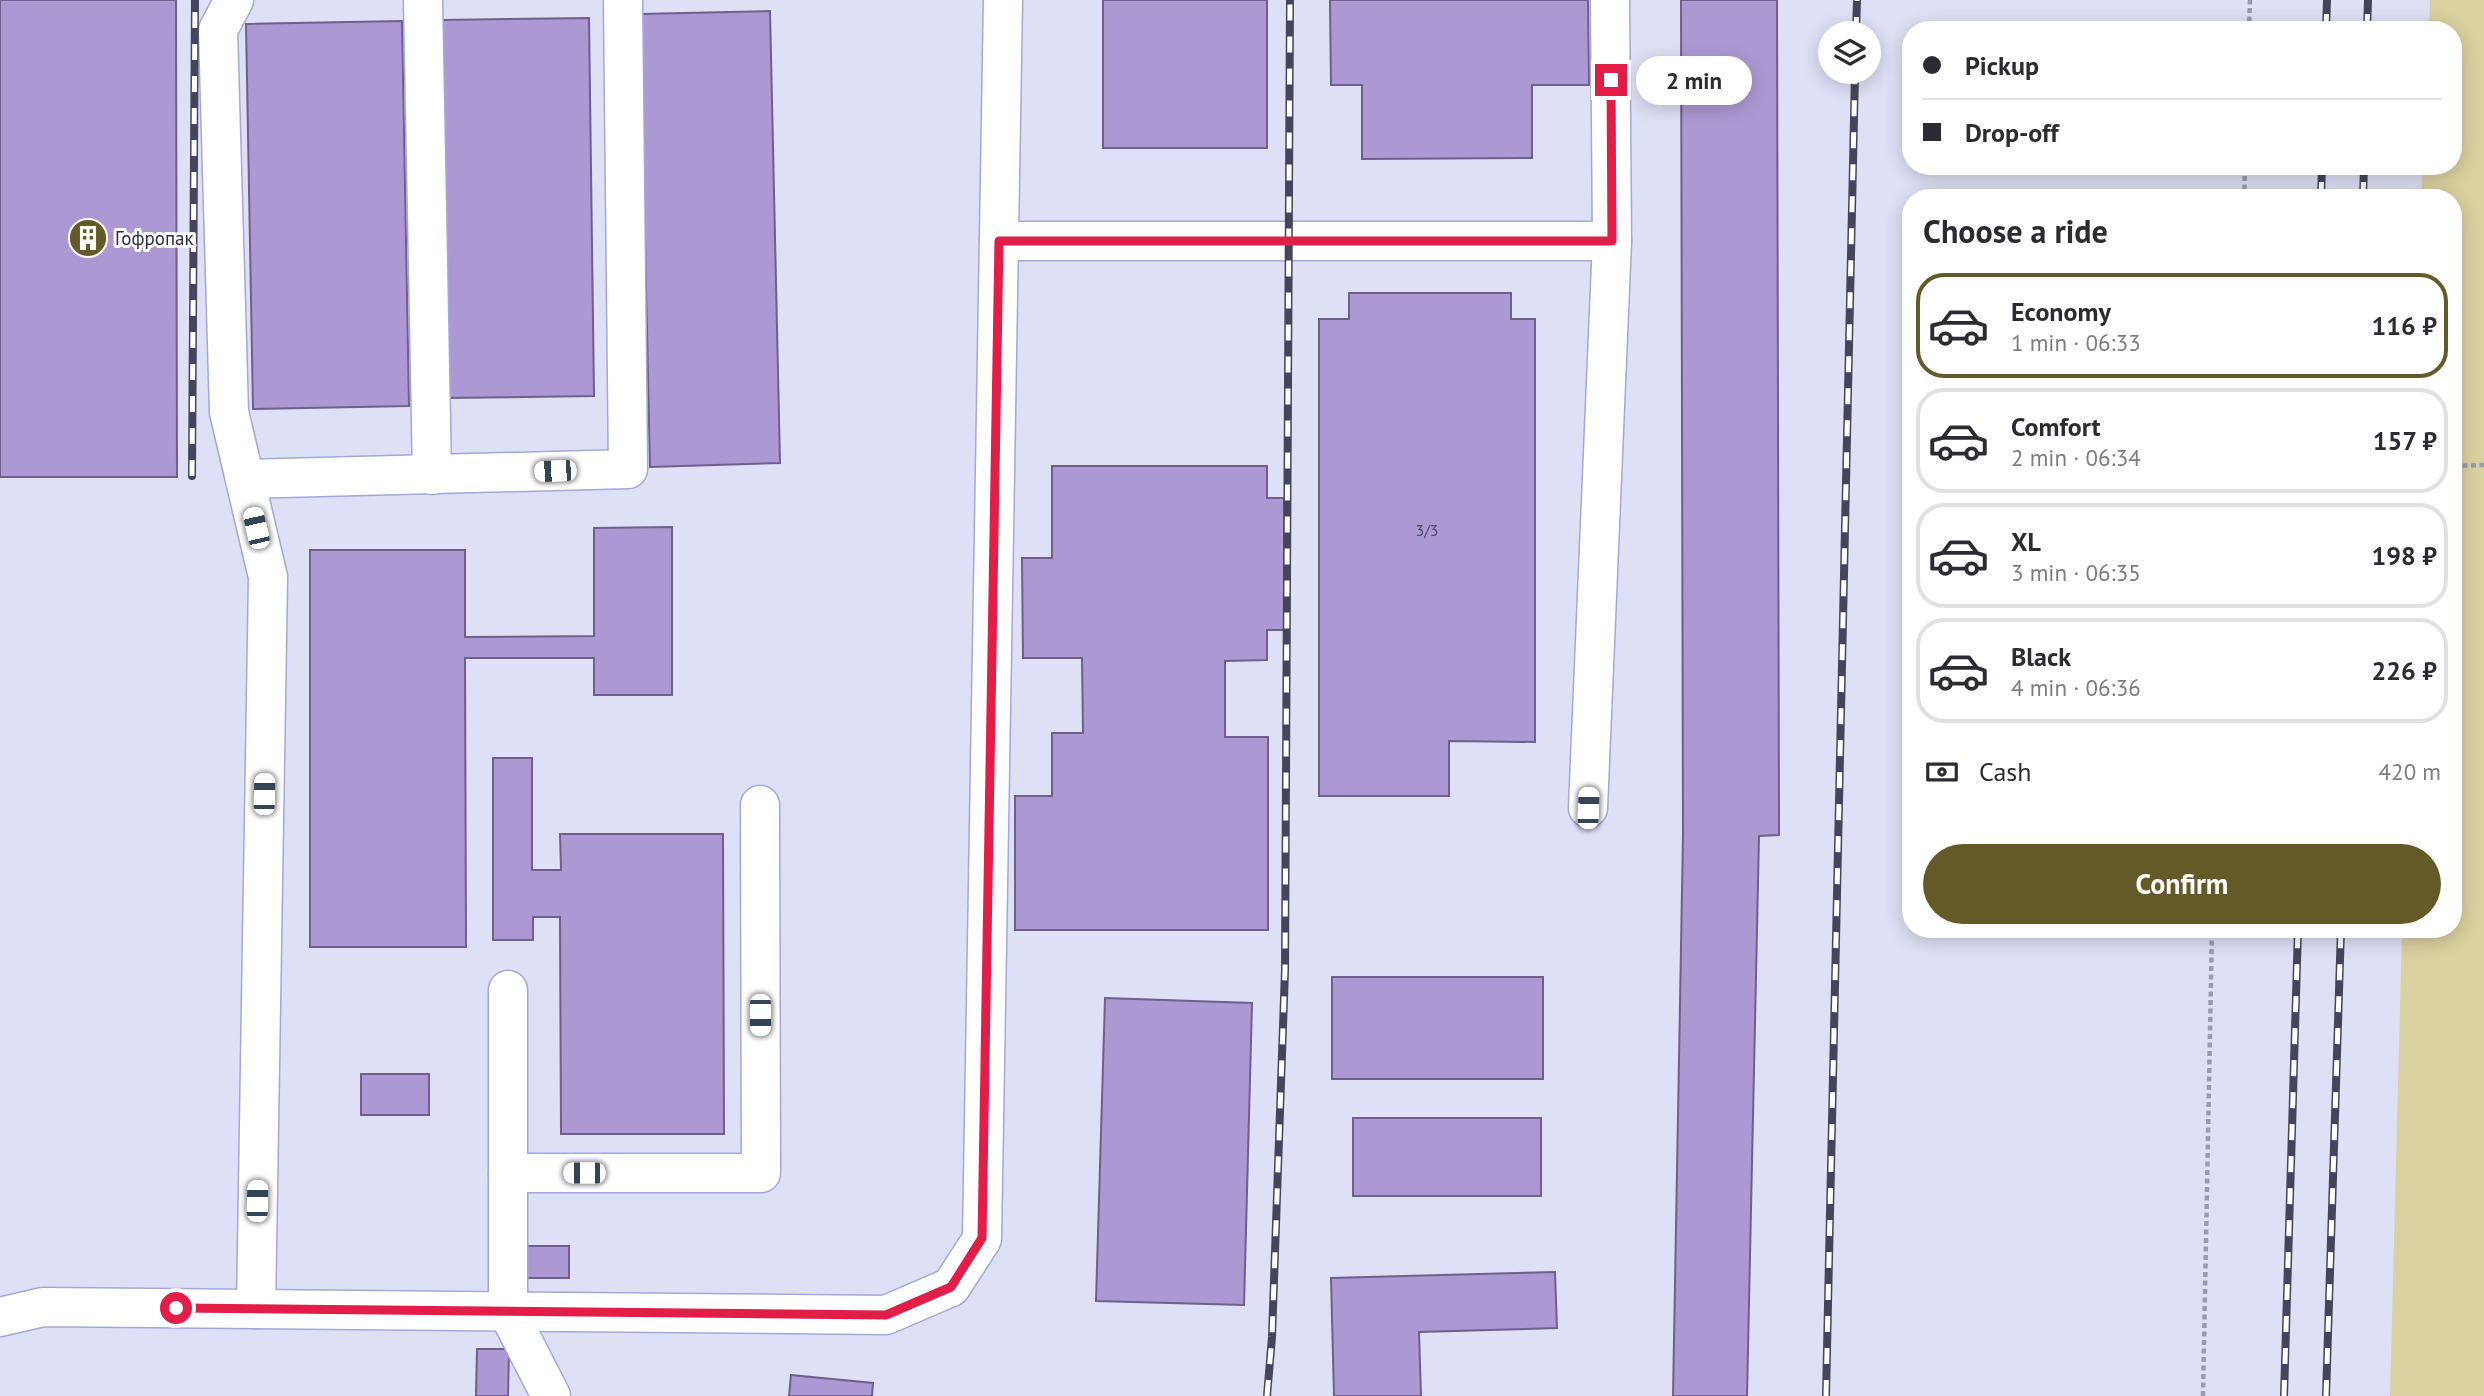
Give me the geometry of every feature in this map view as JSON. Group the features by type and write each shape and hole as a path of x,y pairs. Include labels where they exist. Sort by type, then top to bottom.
{"street":[{"path":"234,0 218,30 229,412 268,577 256,1309"},
{"path":"423,0 432,475"},
{"path":"245,479 628,469 623,0"},
{"path":"0,1317 43,1307 886,1315 951,1287 982,1238 1003,0"},
{"path":"1588,808 1612,241 1610,0"},
{"path":"999,241 1612,241"},
{"path":"508,1173 761,1173 760,805"},
{"path":"508,990 508,1312 551,1396"}],"path":[{"path":"2249,21 2250,0"},
{"path":"2462,466 2484,465"},
{"path":"2203,1396 2212,938"}],"shaded area":[{"path":"2430,0 2484,0 2484,1396 2390,1396 2402,938 2462,938 2462,189 2422,189 2422,175 2462,175 2462,21 2429,21"}],"building":[{"name":"Гофропак","path":"0,0 176,0 177,477 0,477"},
{"path":"1103,0 1267,0 1267,148 1103,148"},
{"path":"1330,0 1588,0 1589,85 1532,85 1532,158 1362,159 1362,85 1331,85"},
{"path":"1681,0 1777,0 1779,835 1759,836 1747,1396 1673,1396 1683,835"},
{"path":"770,11 780,463 650,467 640,14"},
{"path":"589,18 594,396 446,398 441,20"},
{"path":"402,21 409,406 253,409 246,24"},
{"path":"1349,293 1511,293 1511,319 1535,319 1535,742 1449,741 1449,796 1319,796 1319,319 1349,319"},
{"path":"1052,466 1267,466 1267,498 1284,498 1284,630 1267,630 1267,660 1225,661 1225,737 1268,737 1268,930 1015,930 1015,796 1052,796 1052,733 1083,733 1082,658 1023,658 1022,558 1052,558"},
{"path":"672,527 672,695 594,695 594,658 465,658 466,947 310,947 310,550 465,550 465,637 594,636 594,528"},
{"path":"493,758 532,758 532,870 561,870 560,834 723,834 724,1134 561,1134 560,917 533,917 533,940 493,940"},
{"path":"1332,977 1543,977 1543,1079 1332,1079"},
{"path":"1105,998 1252,1003 1244,1305 1096,1301"},
{"path":"361,1074 429,1074 429,1115 361,1115"},
{"path":"1353,1118 1541,1118 1541,1196 1353,1196"},
{"path":"526,1246 569,1246 569,1278 526,1278"},
{"path":"1555,1272 1557,1328 1419,1332 1421,1396 1334,1396 1331,1278"},
{"path":"477,1349 509,1349 508,1396 476,1396"},
{"path":"791,1375 873,1383 872,1396 789,1396"}],"railway":[{"path":"192,476 195,0"},
{"path":"1267,1396 1272,1337 1285,970 1290,0"},
{"path":"1856,21 1857,0"},
{"path":"2326,21 2327,0"},
{"path":"2367,21 2368,0"},
{"path":"1826,1396 1855,84"},
{"path":"2321,189 2322,175"},
{"path":"2363,189 2364,175"},
{"path":"2284,1396 2298,938"},
{"path":"2326,1396 2341,938"}],"place":[{"name":"Гофропак","path":"88,238"}],"route":[{"path":"176,1308 886,1315 951,1287 982,1238 999,241 1612,241 1611,80"}]}
